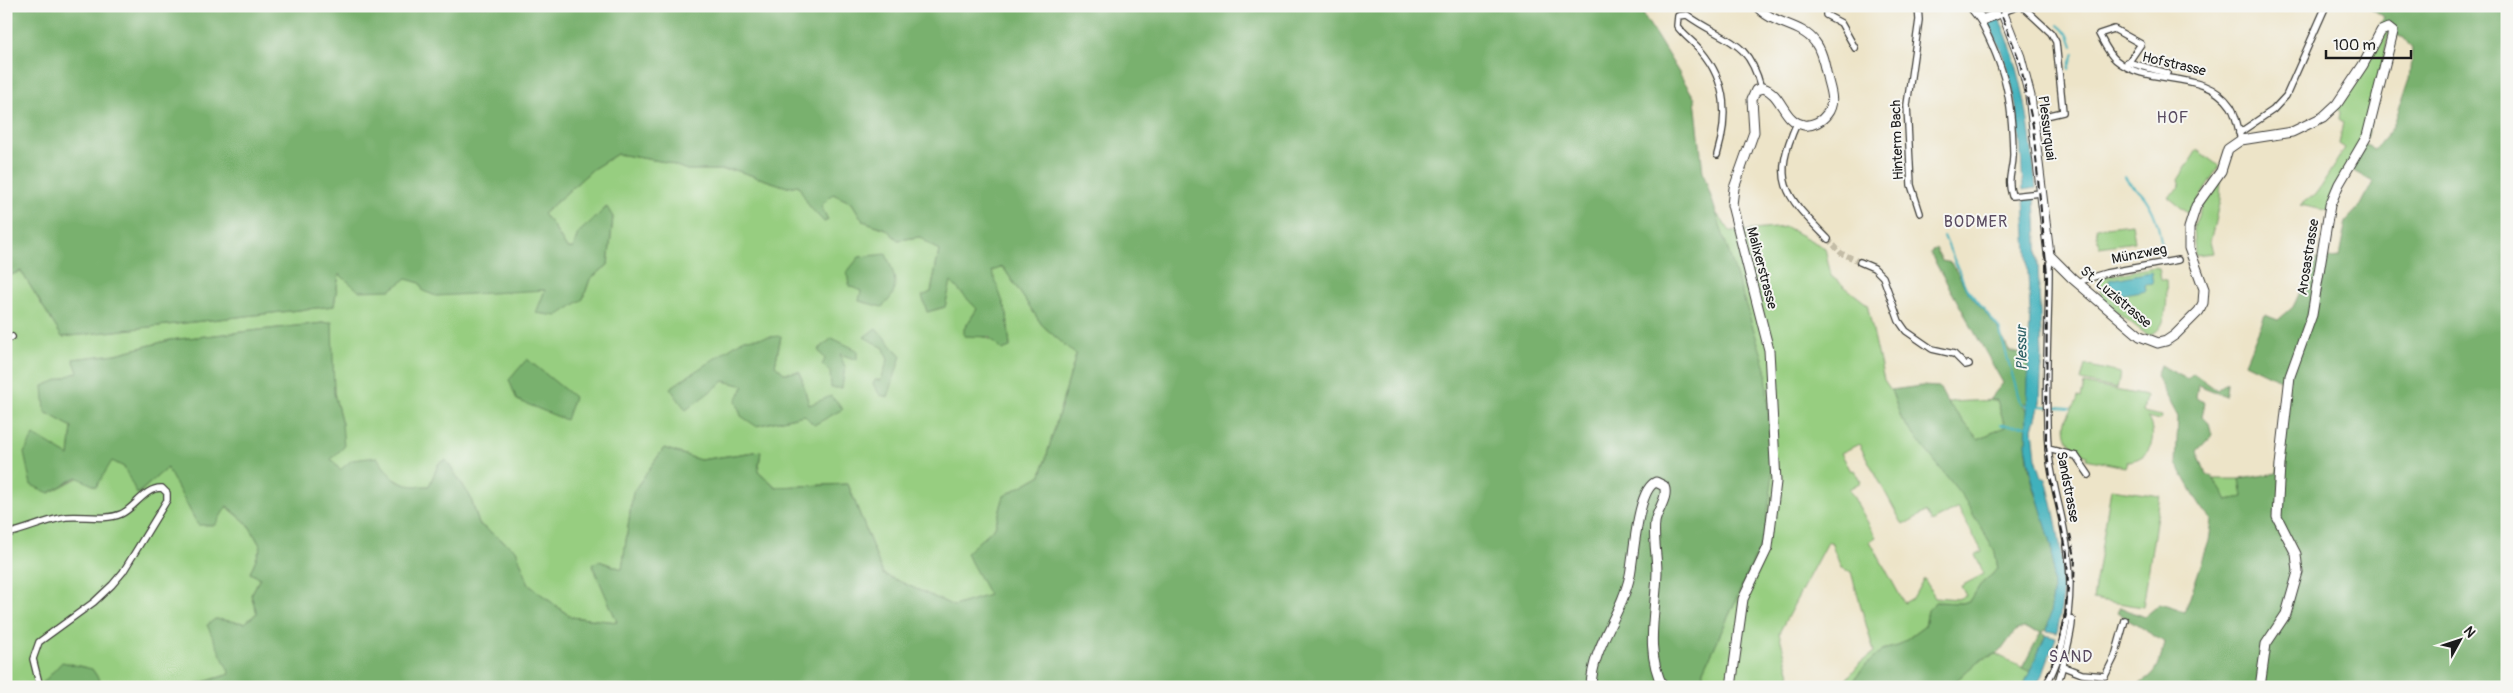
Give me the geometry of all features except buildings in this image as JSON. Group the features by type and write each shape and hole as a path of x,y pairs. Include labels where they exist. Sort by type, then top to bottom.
{"main road":[{"path":"1757,6 1768,17 1810,36 1819,50 1831,91 1831,107 1826,116 1818,122 1808,125 1797,123 1788,115 1769,90 1761,88"},
{"path":"1971,6 1982,20 2000,11"},
{"name":"Plessurquai","path":"2000,11 2020,57 2034,119 2039,193 2047,248 2051,258"},
{"name":"Arosastrasse","path":"2240,137 2292,132 2323,117 2337,104 2363,66 2381,31 2386,28 2392,30 2393,36 2377,90 2367,136 2342,178 2332,201 2312,315 2290,376 2280,465 2277,517 2294,550 2298,572 2286,614 2266,644 2260,687"},
{"name":"Malixerstrasse","path":"1731,687 1742,605 1768,546 1776,487 1775,429 1769,350 1732,205 1734,188 1754,132 1752,96 1756,90 1761,88"},
{"name":"St. Luzistrasse","path":"2051,258 2147,340 2163,342 2175,335 2198,311 2203,303 2204,289 2189,248 2189,228 2196,206 2220,174 2230,146 2240,137"},
{"path":"1591,687 1596,659 1629,580 1636,534 1646,493 1649,485 1656,482 1664,486 1666,492 1657,514 1655,527 1657,573 1652,645 1655,663 1664,687"}],"street":[{"path":"1826,6 1826,15 1842,23 1855,48"},
{"name":"Hinterm Bach","path":"1918,6 1919,20 1907,105 1911,185 1920,213"},
{"path":"2000,11 2021,6 2051,33 2058,47 2063,112 2034,119"},
{"path":"2240,137 2273,110 2286,96 2326,6"},
{"path":"1717,155 1725,120 1722,92 1707,59 1677,26 1678,16 1687,15 1706,29 1741,46 1749,58 1761,88"},
{"path":"1982,20 1999,58 2012,107 2014,165 2008,182 2012,196 2039,193"},
{"path":"2128,63 2140,44 2114,29 2099,34 2109,53 2128,63 2166,73"},
{"name":"Hofstrasse","path":"2109,53 2118,62 2132,69 2210,87 2231,107 2240,137"},
{"path":"1797,123 1784,161 1784,185 1793,202 1828,239"},
{"name":"Sandstrasse","path":"2045,687 2061,644 2067,618 2069,590 2068,552 2051,474 2048,448 2049,267 2051,258"},
{"name":"Münzweg","path":"2077,282 2106,273 2178,260"},
{"path":"1860,262 1874,268 1882,277 1899,321 1906,331 1928,348 1952,353 1965,365 1970,364"},
{"path":"2048,448 2076,456 2089,475"},
{"path":"6,534 52,520 73,517 113,516 126,511 153,488 162,488 167,492 167,500 142,543 112,585 94,602 39,642 33,659 40,687"},
{"path":"2056,687 2064,666 2066,647 2074,625 2072,620 2067,618"},
{"path":"2064,666 2082,674 2105,676 2115,656 2125,620"}],"green space":[{"path":"6,6 1652,6 1643,14 1695,99 1703,172 1766,368 1772,482 1764,538 1704,670 1701,687 187,687 230,674 207,625 215,619 245,623 257,613 251,595 260,578 250,573 261,547 248,524 227,506 215,525 198,525 167,468 137,494 124,467 112,461 96,487 77,477 49,493 31,485 24,453 34,435 69,456 72,427 45,412 43,386 78,372 73,359 116,354 170,340 332,322 334,393 342,424 344,447 331,459 340,470 352,460 377,457 388,472 403,484 429,486 439,463 446,460 470,496 479,524 516,550 529,585 571,617 617,622 592,564 599,561 622,569 633,492 664,448 700,460 761,451 758,471 776,487 848,484 883,574 954,606 989,595 966,553 995,527 1004,496 1041,475 1076,355 1042,325 1003,267 992,271 1007,314 1010,347 1002,350 989,337 964,336 964,329 977,309 951,282 945,307 927,312 922,296 931,292 939,251 920,237 898,240 886,229 863,221 852,203 833,194 821,206 828,220 824,222 809,206 798,185 787,187 735,170 687,170 666,162 617,154 593,169 543,214 552,224 566,247 573,249 578,233 607,207 613,217 608,265 590,279 583,299 557,316 536,313 545,290 436,296 423,291 420,283 406,279 390,290 359,291 339,274 334,306 62,337 21,271 6,277"},
{"path":"2368,6 2507,6 2507,687 2135,687 2149,678 2156,669 2161,658 2164,642 2117,613 2120,607 2144,617 2160,604 2185,612 2209,541 2212,520 2201,507 2176,464 2178,417 2156,376 2160,365 2187,379 2193,373 2217,390 2227,382 2226,396 2198,385 2196,397 2205,403 2202,416 2209,423 2212,435 2197,451 2206,475 2212,476 2227,500 2243,497 2240,479 2277,473 2286,383 2245,363 2265,315 2278,320 2293,307 2315,260 2339,257 2346,221 2361,205 2373,182 2348,168 2363,144 2375,149 2393,127 2409,79 2412,49 2404,38 2382,30 2379,26 2384,17"},
{"path":"2390,29 2367,136 2329,211 2300,205 2317,192 2345,148 2339,144 2343,122 2339,119 2340,112 2335,106 2379,34"},
{"path":"2197,150 2219,166 2189,214 2168,197 2180,187 2178,180"},
{"path":"617,154 666,162 687,170 735,170 787,187 798,185 824,222 828,220 821,206 833,194 852,203 863,221 886,229 898,240 920,237 939,251 927,312 945,307 951,281 977,309 964,329 1010,347 1007,314 991,271 1003,267 1042,325 1076,355 1041,475 1004,496 995,527 967,553 990,595 954,606 883,574 848,484 776,487 758,471 761,451 700,460 664,448 633,492 622,569 599,561 618,622 571,617 529,585 516,550 479,524 470,496 439,463 429,486 408,487 390,476 340,471 331,459 342,424 334,393 331,322 170,340 116,354 73,359 79,372 45,412 72,427 69,457 49,493 112,460 124,467 138,494 167,467 198,525 226,506 248,524 261,547 250,573 260,578 251,595 257,613 245,623 215,619 230,674 187,687 104,687 92,669 39,687 6,687 6,277 21,271 62,337 334,306 339,274 390,290 406,278 420,283 505,291 546,290 583,299 590,279 608,265 613,217 606,207 574,249 566,247 552,224 543,214 593,169","holes":["876,329 901,356 881,380 888,360 884,348 865,337","781,336 775,365 784,373 800,372 809,405 804,415 756,426 745,386 724,381"]},
{"path":"2221,178 2220,200 2210,242 2213,253 2195,255 2193,229 2203,203"},
{"path":"1714,210 1731,232 1786,227 1825,248 1831,276 1867,304 1884,380 1891,390 1902,420 1963,496 1995,552 1998,569 1980,585 1971,600 1963,603 1936,602 1928,610 1925,626 1898,646 1882,650 1862,669 1850,687 1840,687 1859,664 1874,652 1851,572 1841,568 1831,542 1827,542 1779,633 1792,682 1800,687 1701,687 1704,670 1764,538 1766,368","holes":["1859,444 1903,525 1926,512 1932,522 1958,508 1982,551 1975,555 1984,574 1961,586 1966,596 1957,599 1935,597 1924,578 1913,598 1904,603 1870,541 1876,537 1849,489 1861,482 1854,470 1851,471 1841,453"]},
{"path":"2132,224 2135,242 2099,247 2096,228"},
{"path":"1936,248 1942,261 1952,263 1967,291 1997,327 2009,351 2029,356 2028,403 2024,403 2024,408 2028,409 2027,449 2029,468 2051,539 2053,558 2054,578 2047,631 2044,630 2043,634 2046,635 2031,672 2022,668 2041,632 2024,628 2016,630 2000,652 1978,661 1949,687 1850,687 1862,669 1882,650 1898,646 1925,626 1928,610 1936,602 1963,603 1971,600 1980,585 1998,569 1995,552 1963,497 1902,420 1891,390 1921,386 1939,387 1947,402 1978,439 2005,427 1997,400 1989,400 2003,383 1930,253"},
{"path":"886,254 895,282 892,295 882,307 859,301 861,291 849,286 847,272 859,257"},
{"path":"2153,267 2159,268 2161,279 2166,280 2166,313 2160,328 2154,333 2147,335 2102,300 2098,278"},
{"path":"876,328 901,356 888,397 880,395 873,384 875,380 881,380 888,360 884,348 864,337"},
{"path":"781,336 775,365 784,373 800,372 809,405 831,396 843,409 814,425 804,415 756,426 741,416 736,400 744,386 724,381 686,410 670,388 744,339"},
{"path":"832,338 857,350 857,360 840,354 845,367 842,388 831,388 830,371 822,365 825,359 818,350"},
{"path":"527,359 574,397 566,420 517,400 509,380"},
{"path":"2085,365 2120,373 2117,389 2081,381"},
{"path":"2084,384 2146,396 2143,412 2161,416 2160,420 2147,417 2151,424 2152,439 2147,452 2135,460 2127,461 2125,467 2086,459 2087,455 2081,453 2072,445 2066,435 2065,424 2078,397 2081,398"},
{"path":"1997,400 2005,427 1978,439 1947,402"},
{"path":"2213,479 2240,479 2244,497 2227,500"},
{"path":"2111,489 2160,496 2143,607 2093,599"},
{"path":"1996,654 2031,672 2023,687 1949,687 1978,661"},
{"path":"62,662 92,669 104,687 39,687"}],"water":[{"path":"1999,18 2008,39 2025,101 2036,188 2023,190 2016,105 2006,64 1988,24"},
{"path":"2035,196 2042,356 2040,403 2033,429 2036,458 2042,477 2046,479 2059,537 2062,593 2057,633 2047,631 2053,595 2052,547 2032,479 2026,444 2030,312 2024,198"},
{"path":"2151,272 2153,283 2145,284 2146,290 2113,296 2109,280"},
{"path":"2046,635 2056,638 2043,673 2035,687 2023,687"}],"waterway":[{"path":"2058,25 2069,35 2073,46"},
{"path":"2069,69 2074,53"},
{"path":"2125,177 2142,194 2150,206 2158,226 2162,247"},
{"name":"Plessur","path":"1944,236 1966,288 1999,328 2020,402 2031,406"},
{"path":"2039,406 2071,408"},
{"path":"2001,425 2028,426"}],"tunnel":[{"path":"1828,239 1841,253 1860,262"}],"railway":[{"path":"1998,6 2020,62 2033,126 2047,274 2046,446 2050,476 2067,553 2068,588 2065,620"},
{"path":"2070,534 2075,557 2074,583"},
{"path":"2042,687 2056,654 2066,614"}],"district":[{"name":"HOF","path":"2173,118"},
{"name":"BODMER","path":"1976,222"},
{"name":"SAND","path":"2071,657"}]}
